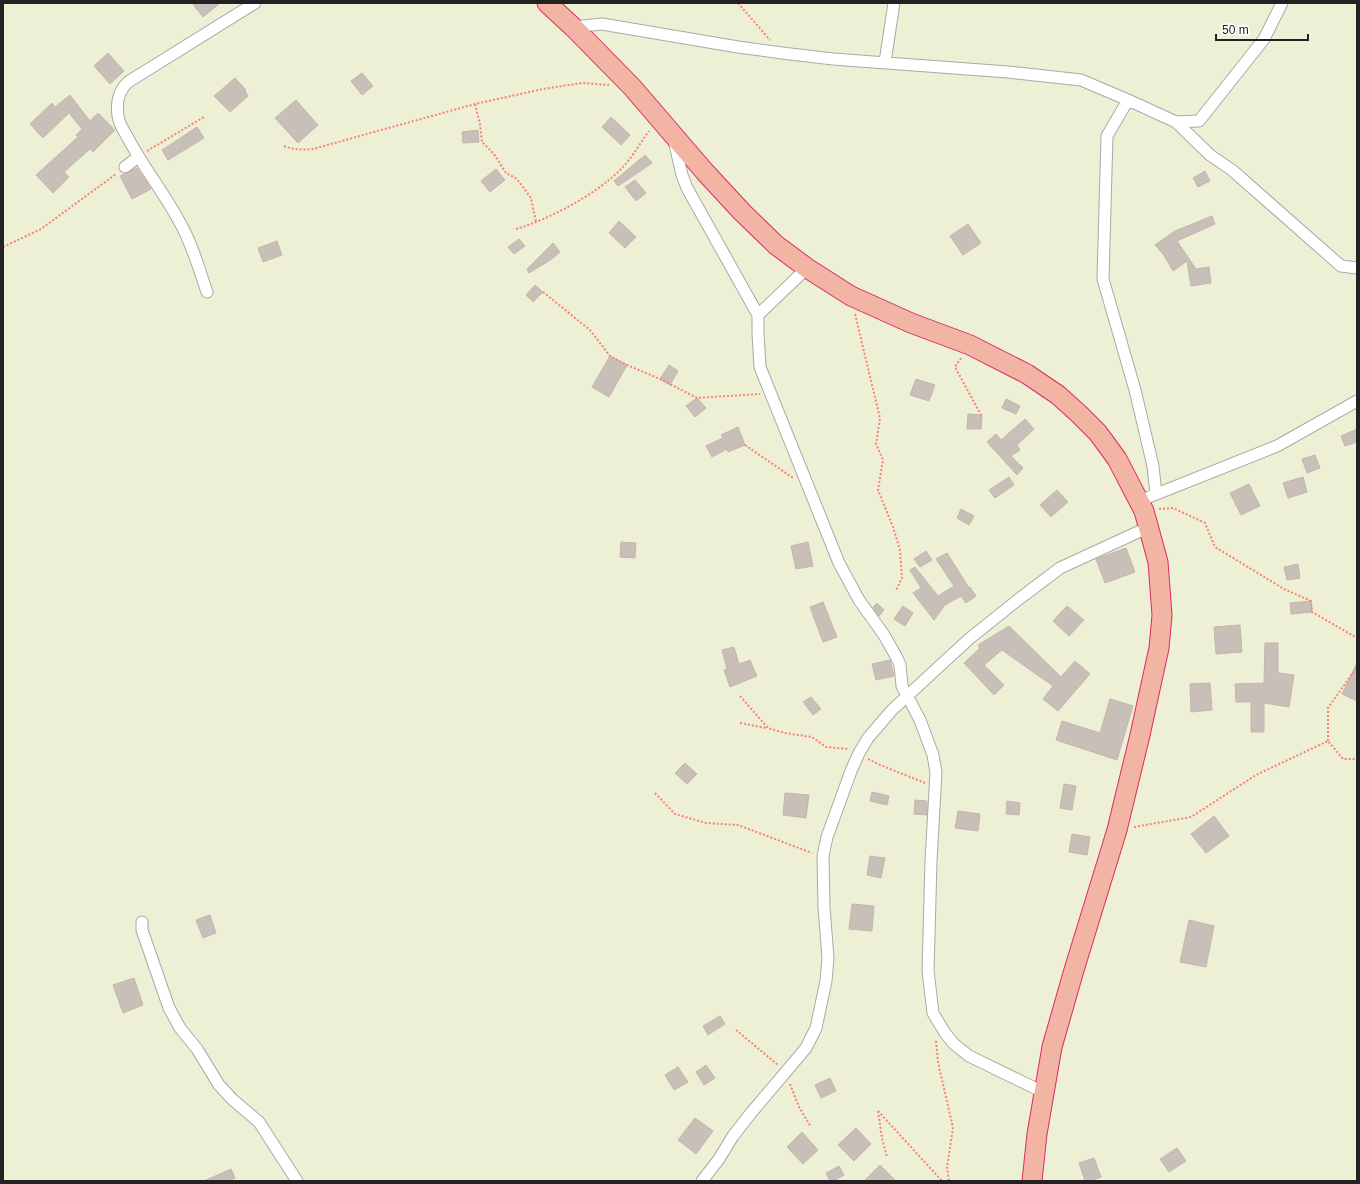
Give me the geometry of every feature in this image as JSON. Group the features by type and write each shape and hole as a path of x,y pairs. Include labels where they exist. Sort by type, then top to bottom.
{"highway":[{"path":"547,3 574,27 632,86 705,172 742,212 776,245 807,268 851,296 911,323 970,345 1027,374 1058,395 1098,433 1117,459 1144,513 1158,562 1162,615 1159,648 1140,736 1117,830 1052,1047 1043,1092 1032,1181"}],"street":[{"path":"207,292 180,222 138,157 122,128 118,116 119,96 122,88 128,82 255,3"},
{"path":"885,62 894,3"},
{"path":"1176,122 1199,120 1264,39 1282,3"},
{"path":"574,27 602,24 738,48 1081,80 1176,122 1210,155 1232,170 1341,266 1357,268"},
{"path":"1128,100 1107,136 1103,279 1137,398 1153,466 1156,494"},
{"path":"673,134 682,175 687,188 758,315 760,367 839,563 859,600 884,635 897,658 900,665 902,686 920,720 933,755 936,772 931,861 928,971 933,1013 945,1033 954,1044 969,1056 1043,1092"},
{"path":"125,167 138,157"},
{"path":"758,315 807,268"},
{"path":"702,1181 719,1159 733,1136 750,1113 806,1048 816,1028 826,981 828,958 823,856 827,837 842,795 859,753 868,738 892,710 908,697 968,639 1060,568 1144,513 1156,494 1277,446 1357,401"},
{"path":"142,922 142,930 169,1008 180,1028 197,1049 219,1084 233,1100 259,1122 297,1181"}],"path":[{"path":"738,3 782,53"},
{"path":"284,146 297,150 313,149 475,104 543,89 582,83 632,86"},
{"path":"475,104 480,124 482,142 494,154 506,173 517,178 531,198 536,223"},
{"path":"138,157 204,117"},
{"path":"516,229 536,223 592,193 622,168 660,118"},
{"path":"3,246 41,229 125,167"},
{"path":"543,292 590,330 610,356 697,398 770,393"},
{"path":"851,296 880,418 876,444 883,460 878,490 893,527 900,550 902,578 896,590"},
{"path":"970,345 956,367 982,415"},
{"path":"745,445 766,458 791,478 806,479"},
{"path":"1144,513 1173,508 1205,523 1215,547 1284,588 1311,601 1312,612 1357,638"},
{"path":"1357,667 1328,708 1328,741 1343,759 1357,759"},
{"path":"740,696 768,728"},
{"path":"740,723 785,733 812,737 826,747 854,750 878,764 912,777 935,788"},
{"path":"1117,830 1191,817 1256,775 1328,741"},
{"path":"655,793 675,814 706,823 738,825 810,853 823,856"},
{"path":"936,1041 938,1062 953,1128 946,1167 949,1181"},
{"path":"887,1157 882,1138 878,1111 942,1181"}],"green space":[{"path":"3,3 1357,3 1357,1181 3,1181"}],"building":[{"path":"192,3 220,3 203,17"},
{"path":"108,53 124,71 110,84 94,66"},
{"path":"362,73 373,86 362,95 351,81"},
{"path":"235,78 246,90 245,91 248,96 230,112 214,96"},
{"path":"70,95 90,121 98,113 115,130 93,152 90,149 64,172 69,177 53,193 36,175 78,137 76,135 82,129 69,113 43,138 30,124 52,103 55,107"},
{"path":"296,100 318,125 298,143 275,118"},
{"path":"611,117 630,135 621,145 602,127"},
{"path":"197,127 204,138 168,160 162,150"},
{"path":"478,130 479,142 463,143 462,132"},
{"path":"645,155 652,163 618,186 614,181"},
{"path":"137,168 151,189 132,199 120,176"},
{"path":"496,169 505,180 490,192 481,181"},
{"path":"1205,171 1210,181 1198,187 1193,178"},
{"path":"635,180 646,193 636,201 625,187"},
{"path":"1212,216 1215,224 1177,241 1196,269 1209,267 1211,283 1191,286 1187,261 1173,271 1163,254 1155,245 1175,231"},
{"path":"619,221 636,237 625,248 609,233"},
{"path":"968,224 981,243 963,255 950,236"},
{"path":"519,239 525,246 514,254 508,247"},
{"path":"277,241 282,255 263,262 258,248"},
{"path":"553,243 560,252 552,259 529,273 527,269"},
{"path":"535,285 543,292 533,302 526,295"},
{"path":"610,356 627,365 609,397 592,387"},
{"path":"669,365 678,371 670,385 660,379"},
{"path":"916,379 935,385 929,401 910,395"},
{"path":"697,398 706,408 695,417 686,406"},
{"path":"1006,399 1020,406 1016,414 1002,408"},
{"path":"968,414 982,415 981,429 967,429"},
{"path":"1025,419 1034,429 1017,445 1020,450 1011,456 1023,468 1017,475 987,442 996,434 1001,440"},
{"path":"738,427 745,445 728,452 727,449 712,457 706,446 723,438 721,435"},
{"path":"1357,429 1357,442 1345,446 1341,436"},
{"path":"1315,455 1320,468 1307,473 1302,459"},
{"path":"1009,477 1014,485 995,498 989,490"},
{"path":"1303,477 1307,492 1288,498 1283,483"},
{"path":"1249,484 1260,506 1241,515 1230,493"},
{"path":"1057,490 1068,502 1051,517 1040,505"},
{"path":"961,509 974,516 969,525 957,518"},
{"path":"621,542 636,543 635,558 620,557"},
{"path":"808,542 813,566 796,569 791,546"},
{"path":"1126,548 1135,572 1105,583 1096,559"},
{"path":"926,551 932,560 920,567 914,559"},
{"path":"947,553 969,588 970,587 976,596 966,603 961,596 945,605 934,620 913,593 921,588 910,570 915,567 938,596 954,586 936,559"},
{"path":"1298,564 1300,578 1287,580 1284,567"},
{"path":"1311,601 1312,612 1291,614 1290,603"},
{"path":"823,602 837,637 823,642 810,607"},
{"path":"877,603 884,610 879,616 873,607"},
{"path":"903,606 913,613 905,626 894,619"},
{"path":"1067,606 1084,620 1069,636 1053,621"},
{"path":"1240,625 1242,652 1216,654 1214,627"},
{"path":"1009,626 1061,677 1075,661 1090,674 1058,711 1043,699 1053,686 1002,650 984,665 1004,685 994,695 964,663 980,648 978,645"},
{"path":"1265,643 1278,643 1278,673 1294,675 1289,707 1264,703 1264,732 1251,732 1251,702 1236,702 1235,684 1264,683"},
{"path":"734,647 739,664 750,660 757,676 730,687 724,670 727,669 722,650"},
{"path":"890,660 894,676 876,680 872,664"},
{"path":"1357,663 1357,701 1342,694"},
{"path":"1210,683 1212,710 1191,712 1190,684"},
{"path":"811,697 821,709 813,715 803,702"},
{"path":"1110,699 1133,706 1117,760 1056,740 1062,721 1100,733"},
{"path":"685,763 697,774 687,784 675,773"},
{"path":"1064,784 1076,786 1072,810 1060,808"},
{"path":"872,792 889,796 887,805 870,801"},
{"path":"785,793 809,795 806,818 783,815"},
{"path":"915,800 927,801 927,815 914,814"},
{"path":"1007,801 1020,803 1019,815 1006,814"},
{"path":"958,811 980,814 978,831 955,828"},
{"path":"1214,816 1229,836 1206,853 1191,834"},
{"path":"1072,834 1090,837 1087,855 1069,852"},
{"path":"870,856 885,858 881,878 867,875"},
{"path":"852,904 874,906 872,931 849,929"},
{"path":"210,915 216,933 203,938 196,920"},
{"path":"1189,920 1214,926 1206,967 1180,962"},
{"path":"134,978 143,1005 123,1013 113,985"},
{"path":"720,1016 725,1024 708,1035 703,1026"},
{"path":"706,1065 715,1078 704,1085 696,1072"},
{"path":"678,1067 688,1082 674,1090 665,1075"},
{"path":"830,1078 836,1091 821,1098 815,1085"},
{"path":"695,1118 713,1131 696,1154 678,1140"},
{"path":"856,1128 871,1144 854,1161 838,1145"},
{"path":"802,1132 818,1150 803,1164 787,1147"},
{"path":"1177,1148 1186,1161 1169,1172 1160,1159"},
{"path":"1094,1158 1101,1177 1090,1181 1085,1181 1079,1163"},
{"path":"880,1165 896,1181 864,1181"},
{"path":"839,1166 844,1175 834,1181 830,1181 826,1173"},
{"path":"231,1169 235,1178 229,1181 204,1181"}]}
